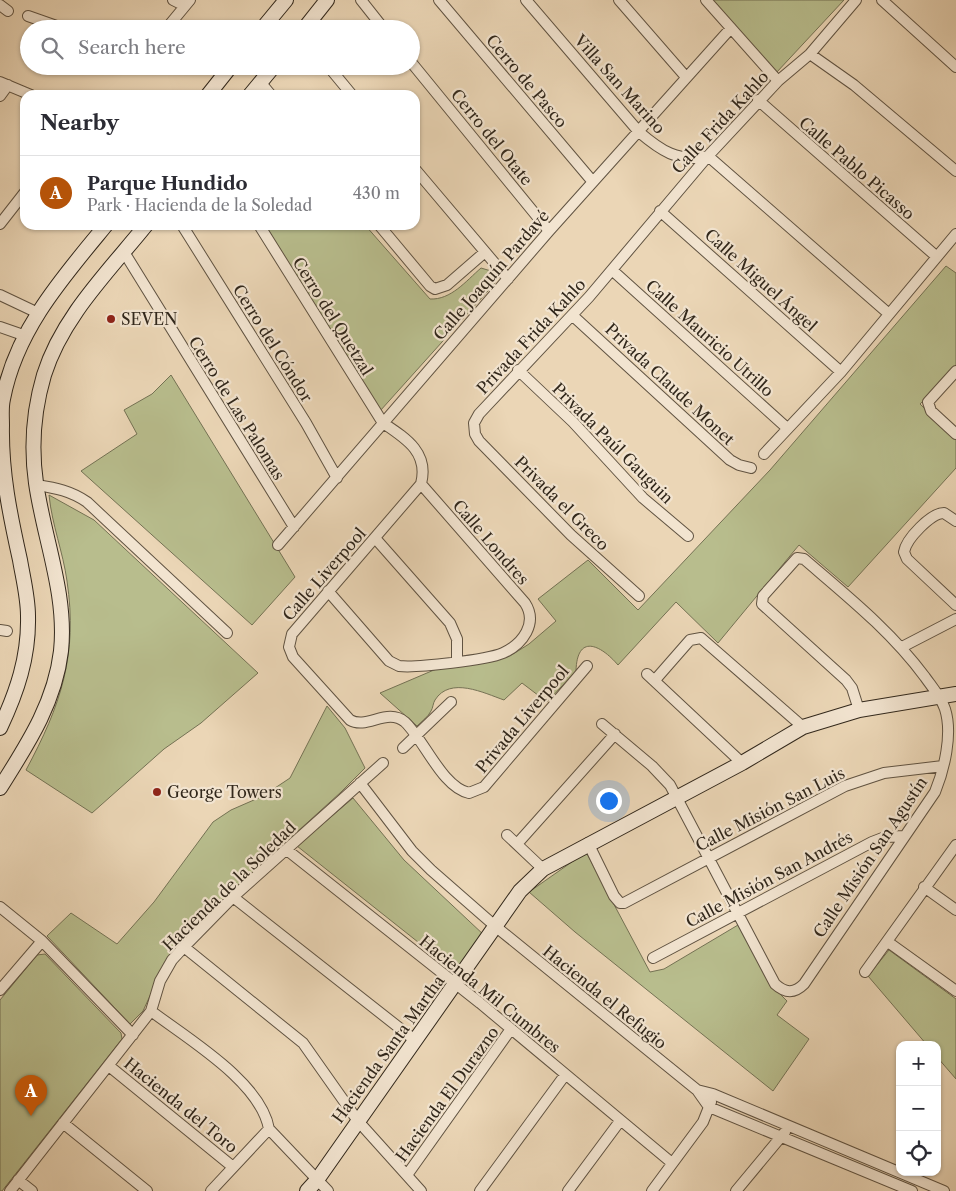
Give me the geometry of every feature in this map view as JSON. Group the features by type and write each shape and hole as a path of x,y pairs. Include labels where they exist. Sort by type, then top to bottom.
{"main road":[{"path":"269,20 286,0"},
{"path":"311,20 327,0"},
{"path":"212,90 224,75"},
{"path":"255,90 267,75"},
{"path":"0,728 23,670 27,643 28,614 26,591 2,485 1,400 10,371 38,313 54,288 102,230"},
{"path":"0,788 30,740 46,708 56,679 61,651 60,598 37,485 34,459 34,432 41,390 49,360 64,331 81,306 142,230"},
{"name":"Hacienda Santa Martha","path":"307,1191 318,1180 495,926 520,892 543,869 588,843 742,763 803,728 859,710 956,694"}],"street":[{"path":"173,0 187,3 173,20"},
{"path":"361,0 377,20"},
{"name":"Cerro de Pasco","path":"439,0 593,182"},
{"name":"Villa San Marino","path":"526,0 639,132 660,150 672,156 688,159 708,156"},
{"path":"619,0 686,77"},
{"path":"706,0 778,81"},
{"name":"Calle Frida Kahlo","path":"612,270 660,211 758,100 810,54 856,0"},
{"path":"882,0 956,67"},
{"path":"28,16 39,20"},
{"name":"Calle Joaquín Pardavé","path":"278,545 549,231 731,28"},
{"path":"810,54 854,85 956,172"},
{"name":"Cerro del Otate","path":"420,73 549,231"},
{"path":"335,75 348,90"},
{"path":"0,96 4,83 20,90"},
{"path":"261,83 267,90"},
{"name":"Calle Pablo Picasso","path":"758,100 937,257"},
{"path":"708,156 889,314"},
{"path":"420,176 508,279"},
{"path":"0,224 20,198"},
{"name":"Calle Miguel Ángel","path":"660,211 841,372"},
{"name":"Cerro del Cóndor","path":"185,230 306,423 337,478"},
{"name":"Cerro del Quetzal","path":"261,230 383,423"},
{"path":"383,230 430,286 435,289 447,285 485,252"},
{"path":"764,454 841,372 956,234"},
{"name":"Cerro de Las Palomas","path":"124,252 294,527"},
{"name":"Privada Frida Kahlo","path":"474,423 479,414 518,370 572,315 612,270"},
{"name":"Calle Mauricio Utrillo","path":"612,270 787,428"},
{"path":"0,295 38,313"},
{"name":"Privada Claude Monet","path":"572,315 730,460 751,468"},
{"path":"0,327 26,336"},
{"name":"Privada Paúl Gauguin","path":"518,370 573,422 644,498 688,536"},
{"path":"956,371 928,400 931,411 956,434"},
{"path":"383,423 409,442 418,452 423,467 421,484"},
{"name":"Privada el Greco","path":"474,423 475,434 479,441 571,535 639,596"},
{"name":"Calle Liverpool","path":"417,735 404,722 392,716 358,723 350,720 293,657 289,647 292,634 421,484"},
{"name":"Calle Londres","path":"421,484 529,610 531,623 524,636 503,653 487,658 457,660"},
{"path":"37,485 59,488 75,494 87,502 227,633"},
{"path":"956,521 949,515 938,513 929,518 907,543 904,552 906,559 956,605"},
{"path":"328,591 393,664 407,667 457,660 456,639 450,624 375,538"},
{"name":"Calle Misión San Agustín","path":"738,912 776,984 786,991 792,992 804,984 903,836 935,792 943,766 948,737 947,718 939,697 902,647 857,604 800,558 794,561 764,596 762,604 846,680 852,688 859,710"},
{"path":"902,647 956,619"},
{"path":"742,763 651,677 690,640 701,638 803,728"},
{"name":"Privada Liverpool","path":"417,735 456,787 469,793 477,791 484,787 587,666"},
{"path":"403,748 451,702"},
{"path":"602,724 662,776 678,797 738,912"},
{"path":"517,844 615,734"},
{"name":"Hacienda de la Soledad","path":"10,1191 151,1011 160,980 172,960 233,897 383,762"},
{"name":"Calle Misión San Luis","path":"588,843 614,896 620,903 630,901 799,809 864,778 911,769 943,766"},
{"path":"360,783 412,851 495,926"},
{"path":"507,835 543,869"},
{"name":"Calle Misión San Andrés","path":"653,958 872,842 885,837 903,836"},
{"path":"866,972 924,887 956,845"},
{"name":"Hacienda Mil Cumbres","path":"287,850 456,984 672,1163"},
{"path":"924,887 956,910"},
{"path":"233,897 416,1041"},
{"path":"0,907 42,941 133,1035"},
{"name":"Hacienda el Refugio","path":"495,926 697,1090 709,1107"},
{"path":"0,990 42,941"},
{"path":"888,942 956,991"},
{"path":"184,948 294,1034 311,1054 358,1121 421,1191"},
{"path":"151,1011 247,1086 262,1106 269,1129 328,1191"},
{"name":"Hacienda El Durazno","path":"407,1175 511,1029"},
{"name":"Hacienda del Toro","path":"109,1066 233,1167"},
{"path":"480,1191 564,1075"},
{"name":"Hacienda el Refugio","path":"697,1090 713,1094 944,1191"},
{"path":"652,1191 703,1122 713,1094"},
{"path":"709,1107 914,1191 920,1181"},
{"path":"568,1191 620,1121"},
{"path":"63,1123 147,1191"},
{"path":"736,1191 789,1126"},
{"path":"211,1191 269,1129"},
{"path":"18,1180 32,1191"}],"green space":[{"path":"713,0 844,0 776,73"},
{"path":"268,230 369,230 430,299 451,293 481,268 491,271 495,283 380,411"},
{"path":"946,266 956,273 956,369 920,404 956,439 956,468 848,587 799,545 718,643 676,602 618,665 597,648 585,647 577,659 576,671 547,702 522,683 504,700 468,688 449,689 441,693 435,700 430,713 417,726 380,693 441,667 510,656 529,644 556,621 538,599 588,560 638,610 770,470"},
{"path":"171,375 295,577 252,625 81,471 137,434 124,410 152,394"},
{"path":"49,495 94,520 258,673 201,723 164,749 92,813 26,770 49,723 57,701 64,679 70,633 67,581"},
{"path":"327,706 345,728 365,768 242,882 167,959 143,1011 130,1024 47,936 71,913 117,944 154,902 213,822 231,810 263,796 290,778"},
{"path":"353,798 404,860 485,936 457,973 297,846"},
{"path":"586,852 650,972 664,969 738,925 773,987 787,1001 777,1015 809,1039 773,1091 575,932 529,892"},
{"path":"889,950 956,999 956,1079 941,1062 941,1041 924,1041 868,976"},
{"path":"45,954 121,1033 122,1039 2,1191 0,1191 0,1000 37,955"}],"place":[{"name":"SEVEN","path":"111,319"},
{"name":"George Towers","path":"157,792"},
{"name":"Parque Hundido","path":"31,1116"}]}
